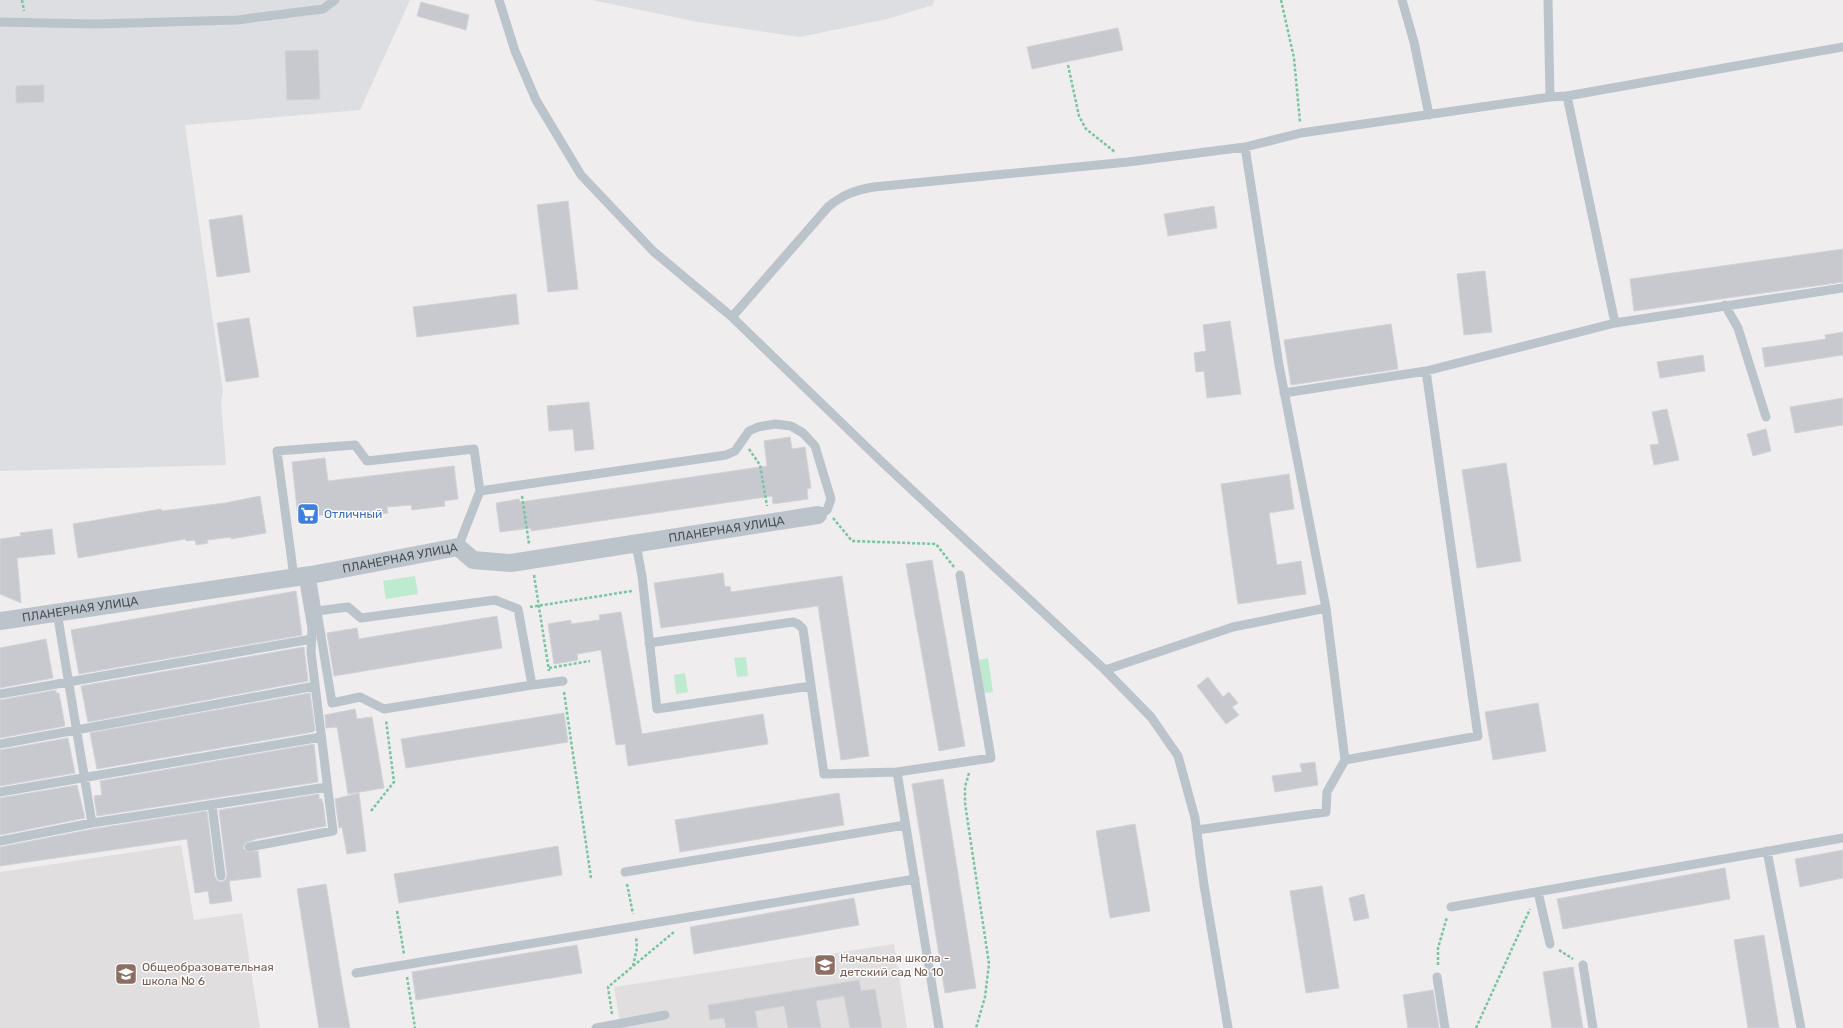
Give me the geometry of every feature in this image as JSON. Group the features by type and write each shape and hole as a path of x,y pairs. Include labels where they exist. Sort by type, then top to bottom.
{"street":[{"name":"ПЛАНЕРНАЯ УЛИЦА","path":"0,621 303,576 458,547 473,560 511,563 636,544 823,512"}],"lane":[{"path":"0,22 96,24 237,20 323,9 335,0"},
{"path":"499,0 515,51 536,100 581,175 653,251 732,317 877,456 1105,670 1151,717 1178,756 1197,830 1204,885 1228,1028"},
{"path":"1402,0 1414,42 1430,115"},
{"path":"1548,0 1550,97"},
{"path":"732,317 828,207 838,198 854,190 1128,162 1244,147 1301,133 1550,97 1567,96 1843,47"},
{"path":"1567,96 1615,323"},
{"path":"1197,830 1326,812 1327,792 1345,760 1326,608 1284,393 1244,147"},
{"path":"1284,393 1426,371 1615,323 1843,288"},
{"path":"1725,305 1738,328 1766,416"},
{"path":"1345,760 1478,736 1426,371"},
{"path":"480,491 726,456 735,451 749,431 758,427 775,424 791,426 803,433 815,446 831,499 823,512"},
{"path":"249,847 333,831 311,652 312,629 303,576 277,450 355,445 367,461 474,449 480,491 458,547"},
{"path":"636,544 644,590 657,709 811,686"},
{"path":"649,643 793,622 798,624 803,629 824,774 897,772 991,758 960,575"},
{"path":"303,576 317,611 332,703 360,697 384,709 532,684 563,681"},
{"path":"317,611 348,606 361,618 495,600 518,609 532,684"},
{"path":"1105,670 1234,627 1326,608"},
{"path":"57,612 92,823"},
{"path":"0,694 312,638"},
{"path":"0,744 315,686"},
{"path":"0,792 321,737"},
{"path":"897,772 939,1028"},
{"path":"0,841 92,823 327,787"},
{"path":"212,805 221,876"},
{"path":"625,872 906,825"},
{"path":"1450,907 1843,838"},
{"path":"1767,851 1801,1028"},
{"path":"356,973 914,879"},
{"path":"1538,892 1550,944"},
{"path":"1583,965 1593,1028"},
{"path":"1437,977 1446,1028"},
{"path":"596,1028 665,1016"}],"path":[{"path":"1281,0 1294,58 1301,133"},
{"path":"1068,65 1079,116 1086,129 1128,162"},
{"path":"742,440 760,465 767,502"},
{"path":"823,512 852,541 936,544 960,575"},
{"path":"518,609 644,590"},
{"path":"548,668 590,661"},
{"path":"563,681 591,878"},
{"path":"371,812 394,782 384,709"},
{"path":"973,761 965,786 965,803 989,964 985,997 976,1028"},
{"path":"1476,1028 1538,892"},
{"path":"1437,977 1438,948 1450,907"},
{"path":"614,1025 608,987 692,916"},
{"path":"1550,944 1583,965"}],"shaded area":[{"path":"0,0 410,0 360,110 185,125 223,392 221,401 226,465 0,471"},
{"path":"592,0 934,0 933,5 887,19 800,37 698,22"},
{"name":"Общеобразовательная школа № 6","path":"181,845 194,920 242,913 260,1028 0,1028 0,872"},
{"name":"Начальная школа - детский сад № 10","path":"894,944 907,1028 621,1028 614,987"}],"green space":[{"path":"415,576 418,594 386,599 383,581"},
{"path":"746,657 748,676 737,677 734,658"},
{"path":"988,658 993,692 984,693 979,660"},
{"path":"685,673 688,692 676,694 674,675"}],"building":[{"path":"421,2 469,15 466,30 417,16"},
{"path":"1118,28 1123,50 1032,69 1027,47"},
{"path":"318,50 320,99 287,100 285,51"},
{"path":"44,85 44,102 16,103 16,86"},
{"path":"568,201 578,289 548,292 537,205"},
{"path":"1214,206 1217,228 1168,236 1164,214"},
{"path":"242,215 250,272 217,277 209,220"},
{"path":"1843,249 1843,282 1634,311 1630,279"},
{"path":"1485,271 1492,332 1464,335 1457,274"},
{"path":"516,294 519,324 417,337 413,307"},
{"path":"249,318 259,377 226,382 217,323"},
{"path":"1230,321 1241,394 1207,398 1204,371 1196,372 1194,353 1206,351 1203,325"},
{"path":"1391,324 1398,369 1291,385 1284,340"},
{"path":"1843,332 1843,355 1765,367 1762,348 1826,339 1825,335"},
{"path":"1703,355 1705,371 1660,378 1657,362"},
{"path":"1843,398 1843,425 1795,433 1790,407"},
{"path":"589,402 594,449 575,451 573,429 549,431 547,406"},
{"path":"1667,409 1679,460 1654,465 1650,445 1659,444 1652,412"},
{"path":"1766,429 1771,451 1753,456 1747,434"},
{"path":"790,437 792,449 805,447 811,488 807,489 808,499 773,504 772,496 531,531 531,528 500,532 496,503 519,499 520,502 767,466 764,441"},
{"path":"325,458 328,481 454,466 458,499 444,501 445,506 412,510 411,505 387,507 388,513 340,518 339,513 298,518 292,462"},
{"path":"1506,463 1521,561 1477,568 1462,470"},
{"path":"1289,474 1294,509 1269,513 1277,565 1301,561 1306,594 1238,604 1221,484"},
{"path":"260,496 266,533 231,539 231,537 207,540 208,543 196,545 195,540 186,541 186,539 78,558 73,524 161,509 162,511 225,503"},
{"path":"52,529 55,554 17,558 21,603 0,594 0,539 21,536 20,533"},
{"path":"932,560 965,746 939,751 906,564"},
{"path":"723,573 725,587 730,586 731,592 842,576 869,756 841,760 818,606 661,628 654,583"},
{"path":"296,591 302,635 79,674 71,630"},
{"path":"621,612 642,734 763,714 768,744 628,766 625,744 616,745 601,650 577,654 578,660 554,664 548,624 571,620 571,624 600,620 599,615"},
{"path":"497,616 502,648 334,676 327,633 357,628 359,639"},
{"path":"46,639 53,678 0,688 0,648"},
{"path":"304,647 308,681 88,722 81,686"},
{"path":"1208,677 1223,697 1229,692 1238,703 1232,707 1239,715 1226,724 1197,686"},
{"path":"56,690 56,693 59,693 65,726 0,738 0,700"},
{"path":"310,693 315,730 313,732 97,769 90,733"},
{"path":"1538,703 1546,751 1493,760 1485,712"},
{"path":"355,709 357,719 372,717 384,788 348,794 337,727 326,728 325,715"},
{"path":"564,713 568,742 406,768 401,739"},
{"path":"68,738 75,773 0,786 0,750"},
{"path":"314,744 318,782 97,816 94,796 102,795 100,781"},
{"path":"1315,762 1318,785 1275,792 1272,776 1302,772 1300,764"},
{"path":"943,779 976,988 945,993 912,784"},
{"path":"77,785 85,818 0,835 0,798"},
{"path":"359,793 366,851 347,854 342,827 339,828 335,799"},
{"path":"839,793 844,825 680,852 675,820"},
{"path":"319,794 319,799 322,799 323,802 326,826 256,839 245,843 243,848 247,852 258,851 261,877 229,881 232,901 210,904 208,891 195,893 187,839 0,866 0,847 93,829 207,811 215,877 218,881 222,882 226,879 227,875 219,810"},
{"path":"1135,824 1150,911 1110,918 1096,831"},
{"path":"558,846 562,875 399,903 394,874"},
{"path":"1843,850 1843,878 1800,887 1795,859"},
{"path":"1725,868 1730,899 1563,929 1557,899"},
{"path":"326,884 350,1028 319,1028 297,889"},
{"path":"1322,886 1339,988 1306,993 1290,891"},
{"path":"1364,894 1369,918 1354,921 1349,898"},
{"path":"854,898 859,925 694,954 690,927"},
{"path":"1764,935 1779,1028 1748,1028 1734,940"},
{"path":"577,945 582,973 416,1000 412,972"},
{"path":"1573,967 1583,1028 1552,1028 1543,972"},
{"path":"859,980 861,991 875,989 882,1028 850,1028 844,996 816,1001 821,1028 788,1028 784,1006 755,1011 758,1028 726,1028 724,1018 710,1020 708,1005"},
{"path":"1433,990 1439,1028 1408,1028 1403,995"}],"place":[{"name":"Отличный","path":"308,514"},
{"name":"Начальная школа - детский сад № 10","path":"825,965"},
{"name":"Общеобразовательная школа № 6","path":"126,974"}]}
